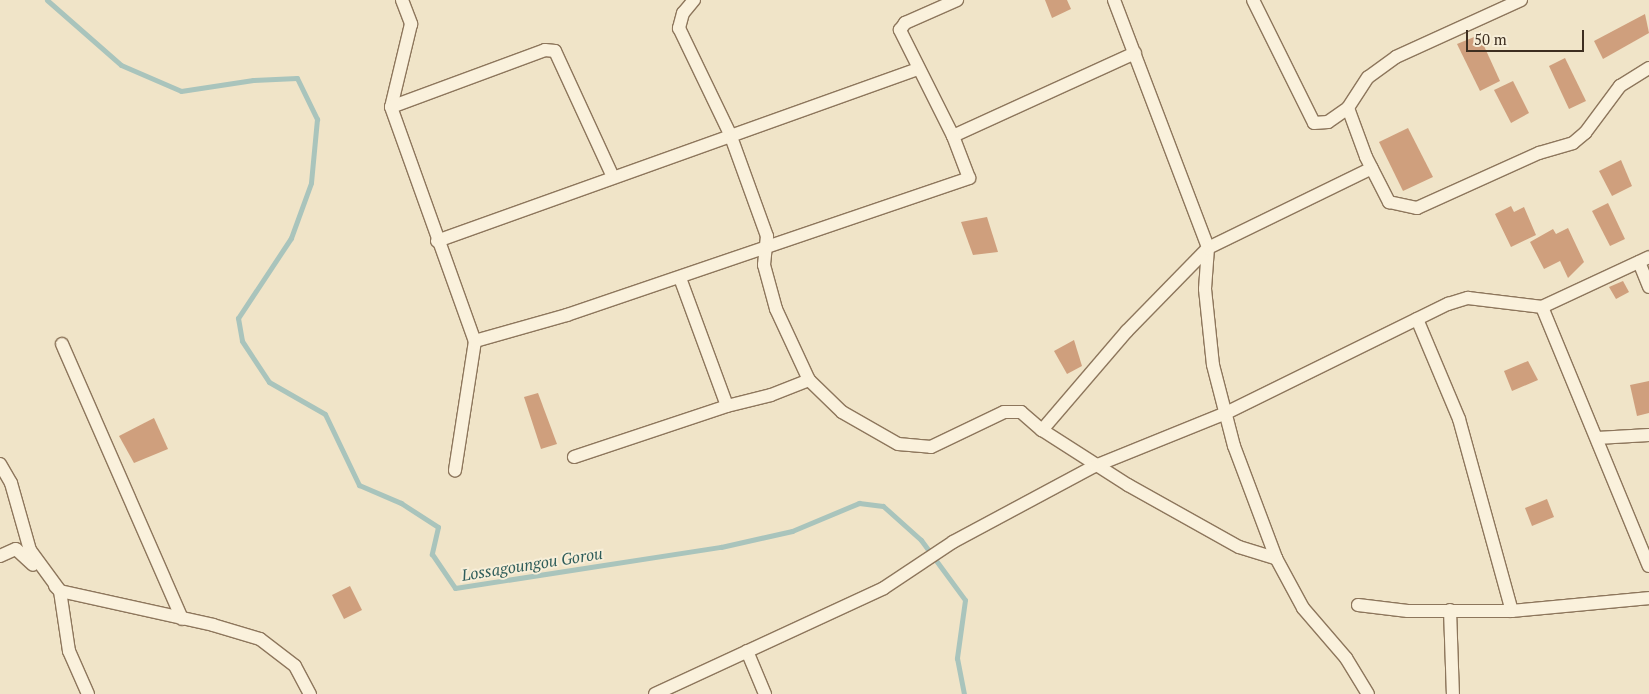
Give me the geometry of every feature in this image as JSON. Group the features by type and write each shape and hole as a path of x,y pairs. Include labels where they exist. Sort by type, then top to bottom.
{"street":[{"path":"402,0 411,24 392,107 437,241 475,341 455,470"},
{"path":"694,0 683,13 679,28 730,134 767,236 768,248 764,265 768,283 786,335 809,380 842,412 898,444 931,447 1004,412 1021,412 1042,430 1095,466 1239,547 1276,558"},
{"path":"1114,0 1208,248 1205,289 1213,364 1224,414 1276,558 1303,608 1346,658 1368,694"},
{"path":"1253,0 1314,123 1328,122 1348,108 1368,77 1396,57 1521,0"},
{"path":"475,341 567,315 680,278 969,178 953,136 900,30 905,23 952,1"},
{"path":"392,107 545,50 555,51 613,177"},
{"path":"953,136 1135,53"},
{"path":"1348,108 1372,168 1389,202 1417,208 1539,153 1573,143 1585,133 1620,86 1649,68"},
{"path":"437,241 730,134 918,69"},
{"path":"1042,430 1127,331 1208,248 1372,168"},
{"path":"655,694 901,579 953,542 1095,466 1224,414 1448,304 1468,298 1542,307 1644,259 1649,287"},
{"path":"680,278 727,406"},
{"path":"1542,307 1598,438 1649,566"},
{"path":"1417,319 1459,419 1512,611"},
{"path":"62,344 182,619"},
{"path":"574,456 727,406 771,395 809,380"},
{"path":"1598,438 1649,435"},
{"path":"0,464 11,483 30,550 60,592 69,650 88,694"},
{"path":"0,556 16,549 60,592 182,619 260,639 295,666 310,694"},
{"path":"1358,605 1408,610 1512,611 1649,598"},
{"path":"1450,610 1452,694"},
{"path":"747,651 765,694"}],"building":[{"path":"1045,0 1067,0 1071,9 1052,18"},
{"path":"1645,14 1649,33 1603,59 1594,41"},
{"path":"1479,35 1500,81 1480,91 1457,44"},
{"path":"1565,58 1586,101 1569,109 1549,66"},
{"path":"1513,81 1529,113 1511,123 1494,90"},
{"path":"1408,128 1433,177 1403,191 1379,142"},
{"path":"1621,160 1632,186 1612,196 1599,171"},
{"path":"1608,203 1625,239 1610,246 1592,211"},
{"path":"1511,206 1514,212 1524,207 1536,235 1511,247 1495,214"},
{"path":"987,217 998,252 973,255 961,222"},
{"path":"1568,228 1584,262 1568,278 1560,261 1544,269 1530,242 1553,229 1556,234"},
{"path":"1623,281 1629,292 1616,299 1609,287"},
{"path":"1074,340 1082,366 1067,374 1054,351"},
{"path":"1528,361 1538,380 1512,391 1504,371"},
{"path":"1649,381 1649,413 1637,416 1630,385"},
{"path":"538,393 557,444 541,449 524,397"},
{"path":"154,418 168,449 134,463 119,436"},
{"path":"1547,499 1554,517 1532,526 1525,508"},
{"path":"350,586 362,610 344,619 332,595"}],"waterway":[{"name":"Lossagoungou Gorou","path":"47,0 121,65 181,91 253,80 297,78 317,119 311,183 291,238 238,318 242,341 269,382 325,414 359,485 401,503 438,527 432,554 455,588 721,547 792,531 859,503 883,506 921,540 965,600 957,658 964,694"}]}
